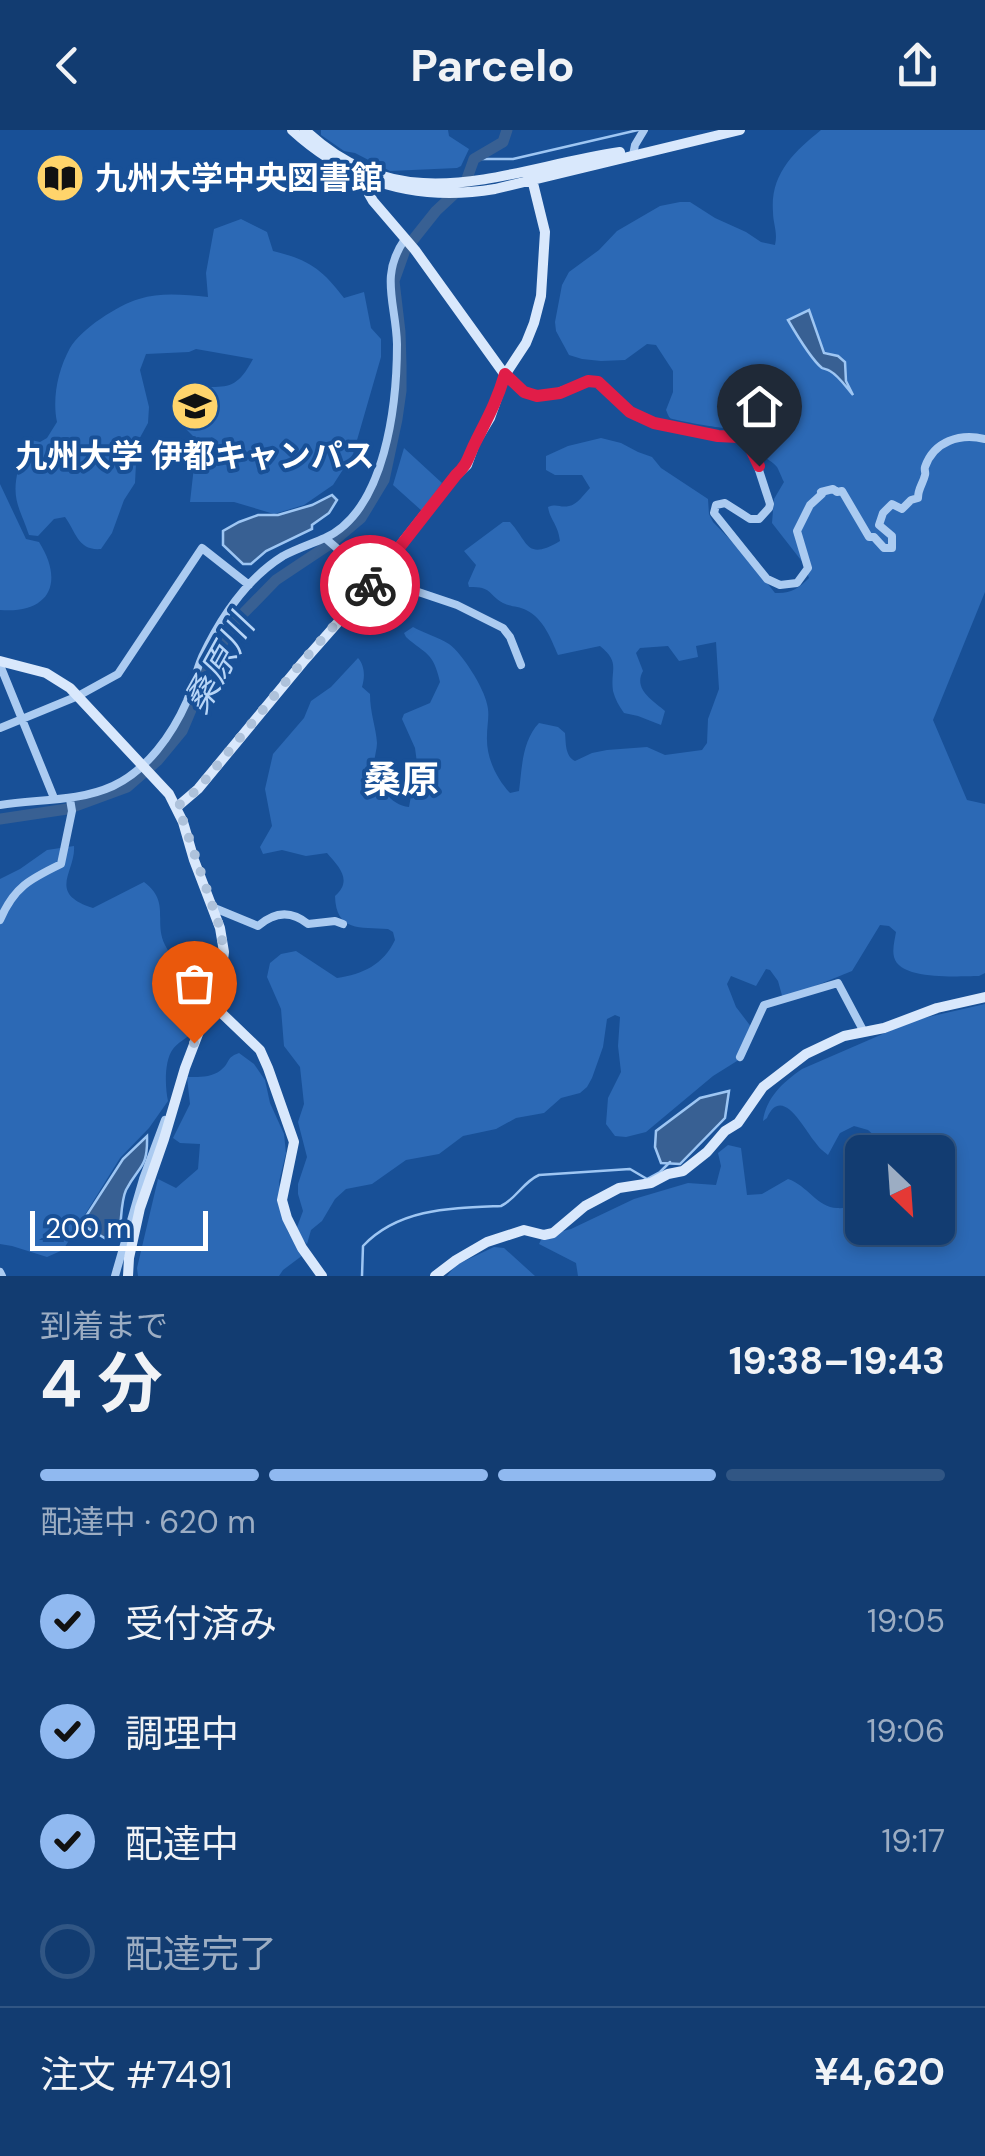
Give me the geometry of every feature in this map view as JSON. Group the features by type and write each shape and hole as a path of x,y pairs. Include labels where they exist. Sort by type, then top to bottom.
{"street":[{"path":"292,130 337,164 372,180 412,191 474,188 740,130"},
{"path":"304,130 351,163 408,183 443,189"},
{"path":"633,153 641,134"},
{"path":"178,806 198,789 377,578 467,465 474,443 490,418 505,374 526,342 540,296 544,232 531,175"},
{"path":"372,180 369,194 505,374 524,392 537,396 560,393 588,381 598,382 630,412 654,423 738,437 748,443 759,466 769,508 754,520 725,503 716,505 714,513 767,579 780,586 797,583 808,568 796,531 821,492 842,491 869,537 890,549 892,536 879,525 882,516 892,504 902,510 918,498 925,466 935,451 951,439 973,436 985,440"},
{"path":"0,805 70,798 110,788 130,777 173,727 208,647 234,602 282,557 337,532 369,493 380,467 396,387 389,280 396,256 408,243"},
{"path":"326,539 368,575 457,605 503,628 521,664"},
{"path":"0,728 78,696 122,670 202,548 249,585"},
{"path":"0,663 46,673 70,688 144,764 178,806 220,928 224,952 221,974 140,1208 128,1276"},
{"path":"0,663 54,798"},
{"path":"0,920 18,889 61,864 72,811 70,798"},
{"path":"212,907 258,926 278,914 299,916 308,924 343,924"},
{"path":"740,1057 764,1005 838,983 864,1032"},
{"path":"435,1276 498,1238 524,1230 553,1233 585,1206 619,1188 651,1184 682,1171 738,1123 764,1087 794,1062 844,1036 985,998"},
{"path":"210,1002 260,1050 294,1142 282,1200 302,1248 322,1276"},
{"path":"116,1276 143,1179 174,1090 180,1084"}],"shaded area":[{"path":"321,130 448,130 449,136 469,149 457,168 390,171 344,151 321,135"},
{"path":"821,130 985,130 985,592 933,720 967,800 985,804 985,973 945,976 907,970 894,957 896,932 880,925 852,971 783,999 770,970 766,969 756,986 731,976 727,984 736,1007 752,1028 745,1056 713,1076 646,1132 626,1137 615,1136 606,1124 608,1098 621,1072 620,1017 615,1015 607,1019 603,1047 592,1078 580,1093 561,1098 544,1113 463,1136 439,1154 406,1160 372,1184 346,1189 311,1230 307,1244 296,1230 303,1211 298,1184 307,1157 298,1122 304,1104 300,1067 284,1046 281,1009 267,977 270,963 281,954 296,951 337,978 371,967 385,956 395,940 388,929 351,925 340,916 335,896 344,879 327,853 306,856 282,850 263,854 260,847 272,826 265,789 273,754 304,718 311,701 331,687 358,658 364,672 362,687 370,694 377,774 391,798 409,807 417,763 402,719 404,714 430,703 440,682 431,659 404,633 413,627 449,644 477,680 488,708 490,759 510,793 519,791 526,746 539,723 558,727 565,733 568,753 575,761 607,750 647,747 665,755 702,750 719,689 716,642 696,646 698,657 679,661 668,646 640,648 636,653 643,671 642,689 665,711 661,725 624,713 614,694 613,662 606,652 600,646 558,655 546,630 532,614 503,603 486,589 469,587 476,565 464,551 503,522 510,522 534,549 560,541 548,507 572,505 590,488 582,475 555,475 546,470 546,456 601,438 652,457 661,468 708,499 713,522 775,593 794,590 809,578 804,564 772,523 774,499 784,482 777,467 759,450 749,411 734,405 723,428 670,418 666,410 673,392 673,371 656,345 647,344 625,360 582,359 569,355 555,322 562,285 569,272 617,231 660,206 690,202 761,242 775,245 775,186 793,156","holes":["809,311 824,354 838,356 845,362 850,391 809,354 790,324"]},
{"path":"241,219 267,232 273,251 321,272 344,298 364,292 371,328 381,339 381,357 353,454 333,485 304,505 274,514 234,502 190,502 197,440 182,425 180,400 191,387 234,383 253,359 196,349 146,354 140,370 149,407 148,423 137,443 135,483 112,533 101,549 87,547 65,517 54,519 38,536 29,535 16,497 19,466 31,440 40,442 47,438 57,422 57,384 70,348 91,326 130,302 165,295 208,297 206,273 214,229"},
{"path":"809,310 824,353 845,362 846,381 853,395 818,364 788,320"},
{"path":"404,448 442,483 422,511 393,485"},
{"path":"0,484 26,539 39,542 51,570 48,593 41,601 17,610 0,610"},
{"path":"332,495 337,500 312,529 266,551 251,564 243,564 223,545 223,531 239,522 258,515 278,515"},
{"path":"74,846 67,889 79,902 93,908 144,882 152,889 159,904 165,945 199,1014 194,1030 170,1054 166,1074 168,1101 120,1158 63,1250 47,1257 0,1244 0,879 47,850"},
{"path":"985,1004 985,1276 578,1276 576,1263 539,1244 543,1236 571,1229 634,1199 688,1183 716,1185 721,1166 718,1153 728,1145 741,1148 747,1195 762,1194 788,1179 830,1207 845,1207 845,1245 955,1245 955,1135 874,1135 854,1126 840,1133 828,1155 786,1107 773,1109 763,1121 776,1091 802,1069 915,1020"},
{"path":"239,1053 254,1064 265,1080 284,1134 286,1153 279,1182 284,1219 303,1255 279,1276 138,1276 158,1179 176,1188 198,1169 200,1144 180,1143 173,1138 190,1104 187,1077 217,1073"},
{"path":"729,1091 725,1118 680,1164 661,1163 655,1147 656,1131 700,1098"},
{"path":"147,1136 144,1161 124,1195 118,1240 108,1240 81,1224 123,1159"},
{"path":"494,1247 504,1248 535,1276 447,1276 456,1265"}],"waterway":[{"name":"桑原川","path":"0,819 67,809 127,787 158,760 182,731 209,667 233,624 276,580 361,518 384,480 397,419 401,365 394,281 405,250 436,211 465,184 474,159 503,142 507,130"},
{"path":"474,159 513,159 638,130"},
{"path":"362,1276 363,1246 377,1233 410,1217 501,1206 539,1175 630,1169 647,1179 670,1162"}],"way so far":[{"path":"194,1043 221,974 224,952 220,928 178,806 198,789 370,585"}],"place":[{"name":"九州大学中央図書館","path":"60,178"},
{"name":"九州大学 伊都キャンパス","path":"195,406"}],"district":[{"name":"桑原","path":"401,780"}],"route":[{"path":"370,585 467,465 474,443 490,418 505,374 519,389 537,396 560,393 592,380 598,382 630,412 654,423 738,437 748,443 759,466"}]}
